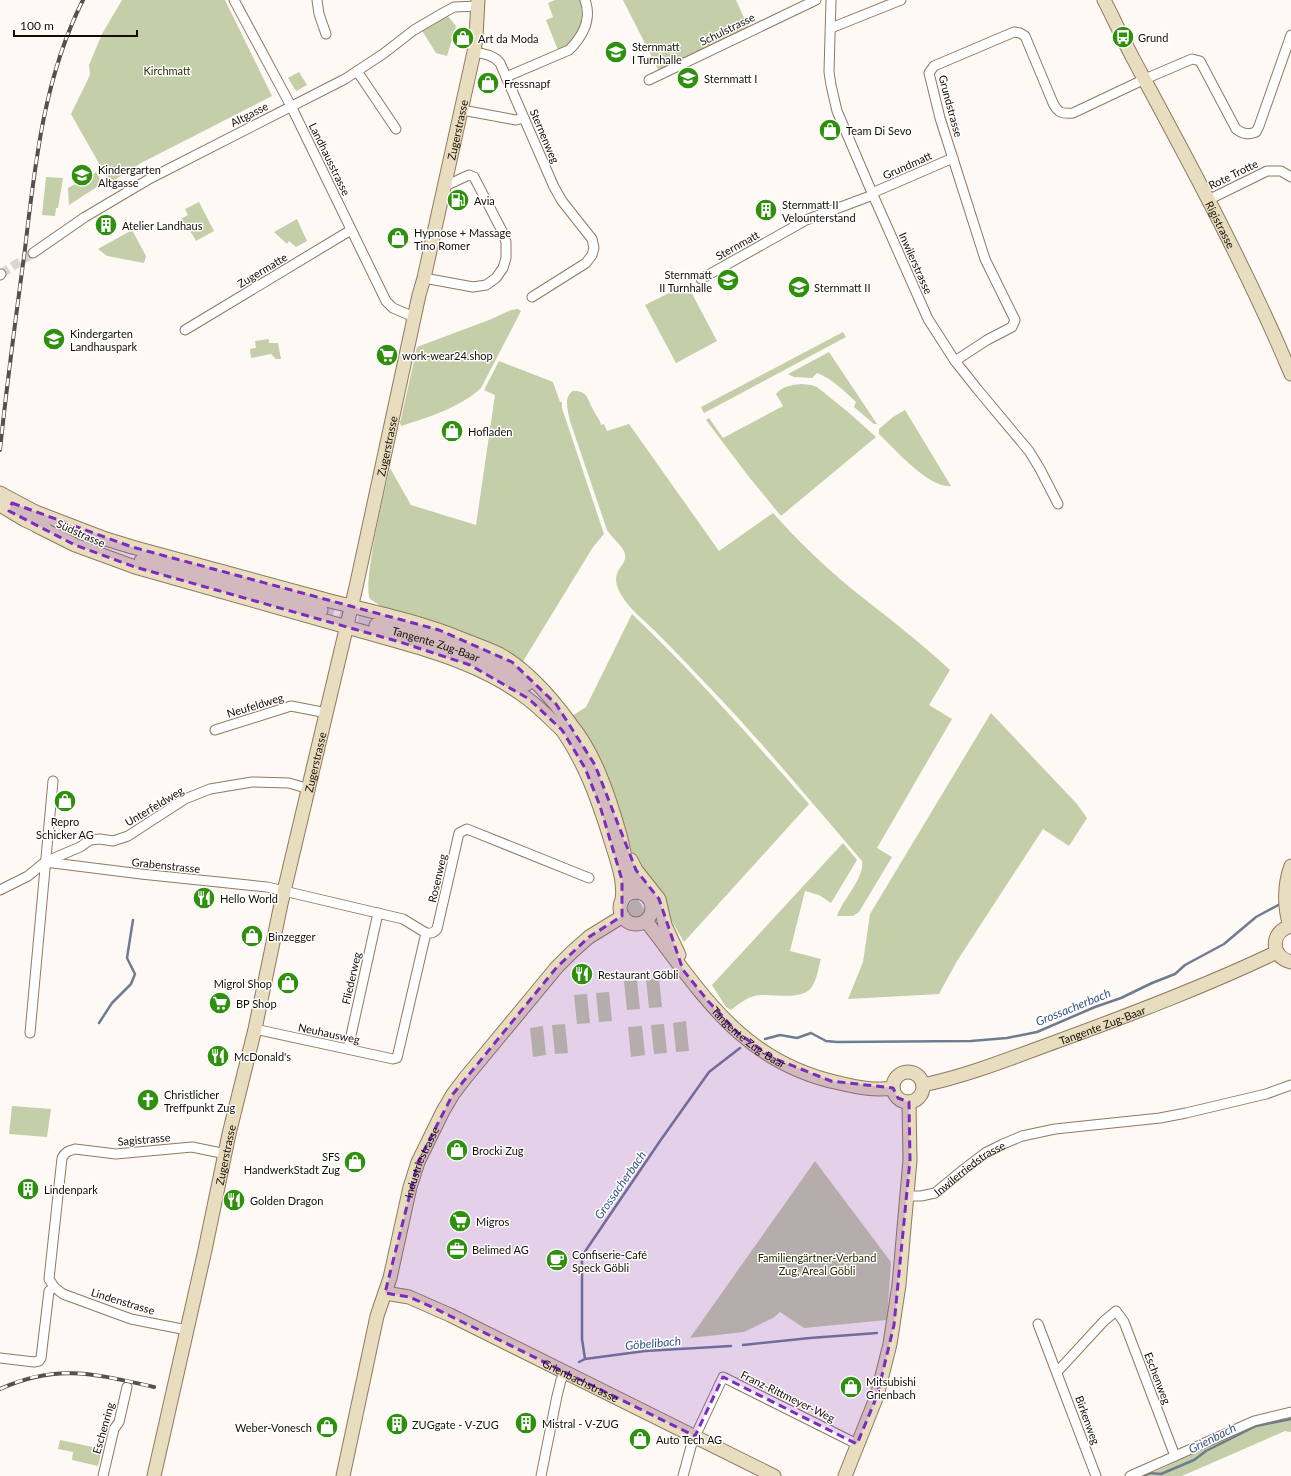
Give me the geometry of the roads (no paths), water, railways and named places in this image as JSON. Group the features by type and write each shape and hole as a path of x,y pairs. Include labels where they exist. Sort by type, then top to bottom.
{"main road":[{"name":"Rigistrasse","path":"1104,0 1134,61 1145,79 1208,200 1270,323 1291,374"},
{"name":"Zugerstrasse","path":"154,1476 255,1030 285,890 327,713 414,317 462,110 474,52 478,3"},
{"name":"Südstrasse","path":"0,493 84,536 165,566"},
{"name":"Südstrasse","path":"0,505 37,526 97,548 131,559 165,566 321,610"},
{"path":"33,511 106,539 132,547 396,617 439,630 498,654 512,662 556,704 566,727"},
{"path":"37,526 75,545 135,567 438,653 470,664 529,699 566,727"},
{"name":"Tangente Zug-Baar","path":"376,625 447,646 494,665 536,699 566,727 586,748 595,765 610,803 628,868 635,886 640,892"},
{"name":"Tangente Zug-Baar","path":"566,727 576,752 585,768 600,806 622,880 622,901"},
{"path":"619,833 636,870 659,899 663,919 680,957 683,970"},
{"path":"1291,866 1286,894 1287,909 1291,926 1282,929 1277,936 1275,944 1277,952 1282,959 1291,962"},
{"path":"640,892 649,898 652,904 652,912 646,920 641,923 632,923 622,916 620,908 622,901 627,894 640,892"},
{"name":"Industriestrasse","path":"343,1476 377,1316 390,1278 410,1187 418,1162 450,1100 466,1077 557,967 589,937 622,916"},
{"name":"Tangente Zug-Baar","path":"646,920 683,970 721,1016 751,1043 773,1058 806,1073 831,1081 854,1086 893,1088"},
{"name":"Tangente Zug-Baar","path":"923,1085 959,1077 1085,1031 1198,987 1277,952"},
{"path":"909,1072 913,1072 920,1078 923,1085 920,1097 909,1102 898,1098 893,1088 893,1084 897,1076 901,1073 909,1072"},
{"path":"845,1476 877,1396 890,1344 899,1285 910,1160 909,1102"},
{"name":"Grienbachstrasse","path":"385,1293 409,1297 432,1307 774,1476"}],"street":[{"name":"Landhausstrasse","path":"234,0 291,106 386,301 393,308 414,317"},
{"path":"317,0 319,14 326,34"},
{"path":"506,77 569,50 577,42 586,27 588,15 585,0"},
{"name":"Schulstrasse","path":"649,80 816,0"},
{"name":"Inwilerstrasse","path":"831,0 829,64 831,85 837,111 872,194 928,319 955,361 1029,451 1058,504"},
{"path":"831,28 901,0"},
{"name":"Altgasse","path":"33,253 66,229 158,174 345,79 383,54 414,30 448,10 478,3"},
{"name":"Grundstrasse","path":"955,361 986,340 1012,327 1015,320 985,259 940,118 929,73 934,66 1014,32 1025,36 1053,103 1057,111 1063,114 1073,112 1145,79"},
{"path":"1145,79 1192,59 1200,61 1236,129 1242,133 1252,134 1256,132 1259,126 1291,35"},
{"name":"Sternenweg","path":"474,52 490,55 497,59 559,196 592,239 594,248 592,255 586,263 532,297"},
{"path":"357,71 396,129"},
{"path":"462,110 516,120 524,118"},
{"name":"Grundmatt","path":"872,194 953,158"},
{"name":"Rote Trotte","path":"1208,200 1267,171 1281,172 1291,178"},
{"path":"424,278 473,287 486,285 496,278 503,268 506,258 506,242 502,231 474,176 468,175 445,186"},
{"name":"Sternmatt","path":"701,279 806,220 872,194"},
{"name":"Zugermatte","path":"185,330 351,230"},
{"name":"Neufeldweg","path":"215,730 291,706 327,713"},
{"path":"30,1033 53,781"},
{"name":"Unterfeldweg","path":"0,890 28,876 45,862 90,840 100,839 113,841 128,836 185,800 210,789 252,782 289,783 309,789"},
{"name":"Rosenweg","path":"426,933 430,934 438,929 459,833 467,829 589,878"},
{"name":"Grabenstrasse","path":"45,862 285,890"},
{"path":"285,890 403,919 426,933"},
{"name":"Fliederweg","path":"348,1049 378,913"},
{"name":"Neuhausweg","path":"255,1030 393,1059 397,1058 426,933"},
{"name":"Inwilerriedstrasse","path":"907,1196 921,1196 935,1193 980,1157 1003,1144 1022,1136 1055,1129 1160,1118 1266,1094 1291,1085"},
{"name":"Sagistrasse","path":"54,1288 49,1279 62,1158 64,1153 75,1149 116,1154 192,1147 226,1154"},
{"path":"0,1358 34,1362 39,1361 41,1358 49,1291 54,1288"},
{"name":"Lindenstrasse","path":"54,1288 63,1294 131,1319 187,1330"},
{"name":"Eschenweg","path":"1057,1372 1104,1321 1116,1311 1124,1322 1175,1456"},
{"name":"Birkenweg","path":"1038,1324 1096,1476"},
{"path":"541,1476 557,1396 561,1380 565,1372"},
{"name":"Franz-Rittmeyer-Weg","path":"695,1436 723,1377 857,1444"},
{"name":"Eschenring","path":"103,1476 114,1429 119,1422 127,1387"},
{"path":"1130,1476 1254,1421 1291,1412"},
{"path":"683,1476 695,1436"}],"waterway":[{"name":"Grossacherbach","path":"765,1039 780,1035 797,1038 811,1033 826,1041 837,1042 971,1041 1007,1038 1037,1032 1095,1007 1121,998 1175,974 1185,965 1224,944 1256,917 1282,903"},
{"path":"99,1023 112,1003 131,984 135,974 127,958 133,920"},
{"name":"Grossacherbach","path":"585,1359 582,1339 582,1256 709,1072 740,1048"},
{"name":"Göbelibach","path":"743,1345 877,1333"},
{"name":"Göbelibach","path":"579,1362 585,1359 645,1351 731,1346"},
{"name":"Grienbach","path":"1143,1476 1150,1473 1161,1474 1194,1460 1206,1451 1256,1426 1291,1419"}],"tunnel":[{"path":"1,274 33,253"},
{"path":"321,610 376,625"}],"railway":[{"path":"0,450 37,153 50,90 59,59 83,0"},
{"path":"0,1389 40,1376 76,1373 113,1378 154,1387"}],"place":[{"name":"Grund","path":"1123,37"},
{"name":"Art da Moda","path":"463,38"},
{"name":"Sternmatt I Turnhalle","path":"616,52"},
{"name":"Sternmatt I","path":"688,78"},
{"name":"Fressnapf","path":"488,83"},
{"name":"Team Di Sevo","path":"830,130"},
{"name":"Kindergarten Altgasse","path":"82,175"},
{"name":"Avia","path":"458,200"},
{"name":"Sternmatt II Velounterstand","path":"766,210"},
{"name":"Atelier Landhaus","path":"106,225"},
{"name":"Hypnose + Massage Tino Romer","path":"398,238"},
{"name":"Sternmatt II Turnhalle","path":"728,280"},
{"name":"Sternmatt II","path":"799,287"},
{"name":"Kindergarten Landhauspark","path":"54,339"},
{"name":"work-wear24.shop","path":"387,355"},
{"name":"Hofladen","path":"452,431"},
{"name":"Repro Schicker AG","path":"65,801"},
{"name":"Hello World","path":"204,898"},
{"name":"Binzegger","path":"252,936"},
{"name":"Restaurant Göbli","path":"582,974"},
{"name":"Migrol Shop","path":"288,983"},
{"name":"BP Shop","path":"220,1003"},
{"name":"McDonald's","path":"218,1056"},
{"name":"Christlicher Treffpunkt Zug","path":"148,1100"},
{"name":"Brocki Zug","path":"457,1150"},
{"name":"SFS HandwerkStadt Zug","path":"355,1162"},
{"name":"Lindenpark","path":"28,1189"},
{"name":"Golden Dragon","path":"234,1200"},
{"name":"Migros","path":"460,1221"},
{"name":"Belimed AG","path":"457,1249"},
{"name":"Confiserie-Café Speck Göbli","path":"557,1260"},
{"name":"Mitsubishi Grienbach","path":"851,1387"},
{"name":"Mistral - V-ZUG","path":"526,1423"},
{"name":"ZUGgate - V-ZUG","path":"397,1424"},
{"name":"Weber-Vonesch","path":"327,1427"},
{"name":"Auto Tech AG","path":"640,1439"}],"park label":[{"name":"Kirchmatt","path":"167,70"},
{"name":"Familiengärtner-Verband Zug, Areal Göbli","path":"817,1263"}]}
